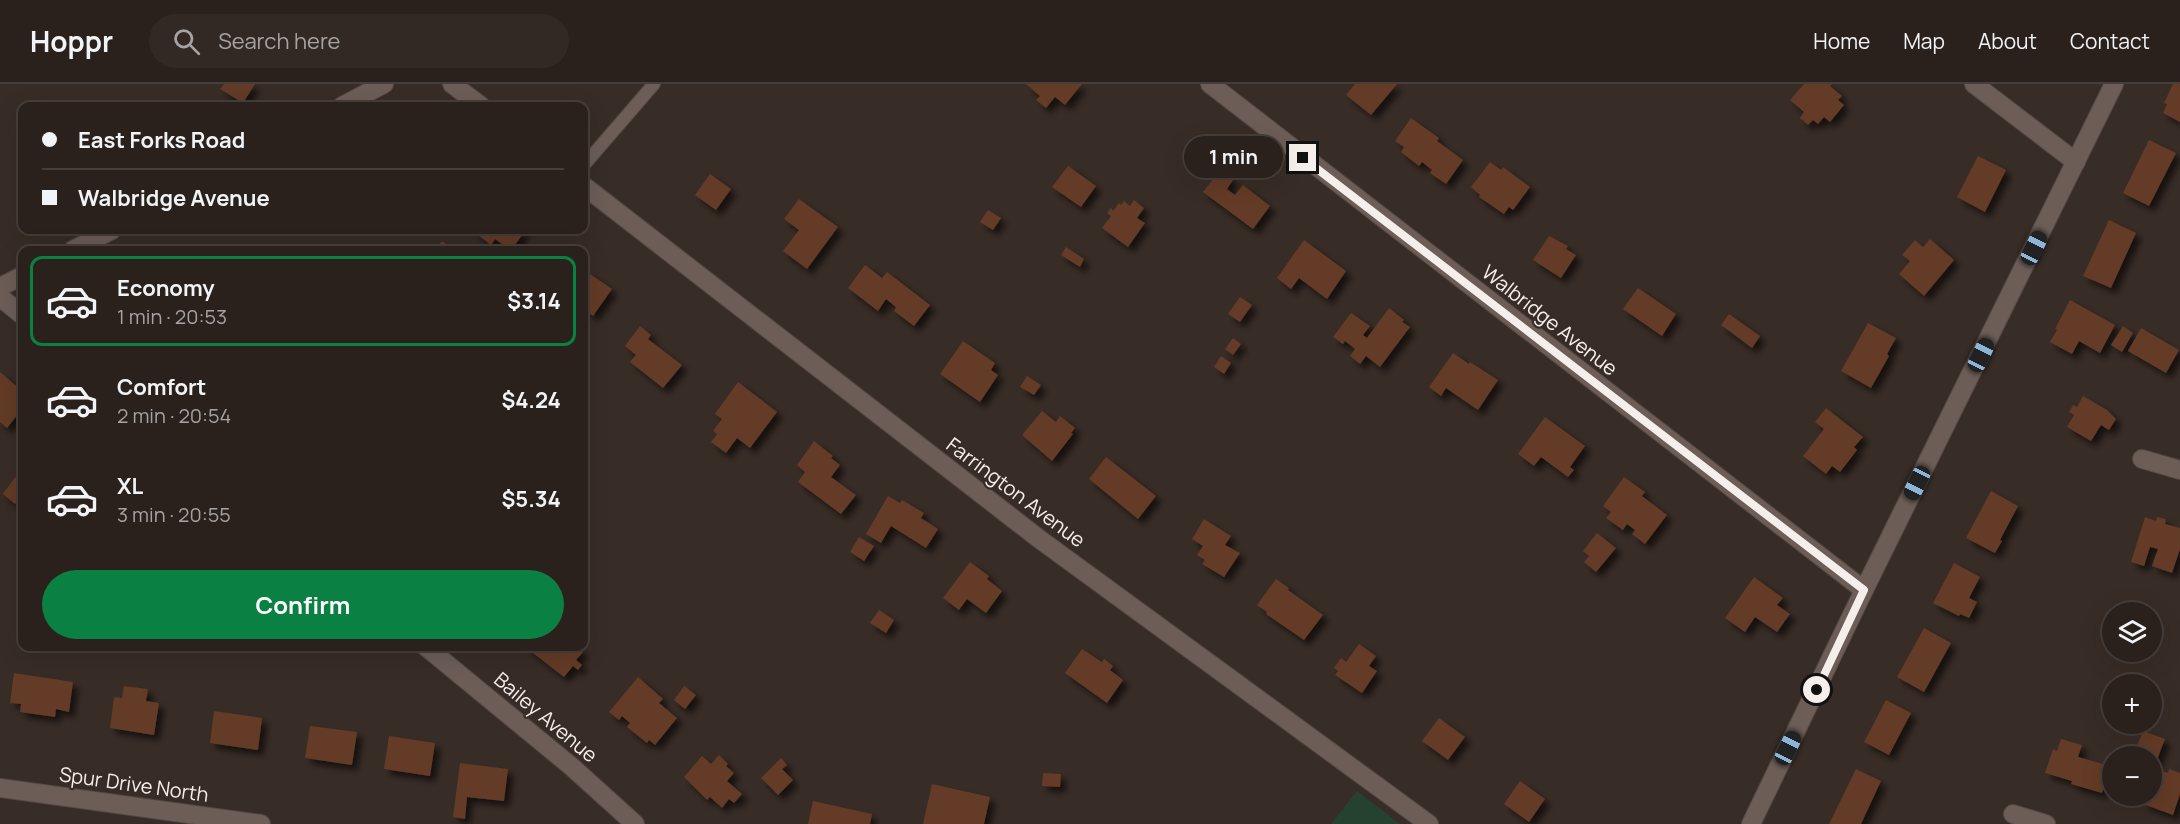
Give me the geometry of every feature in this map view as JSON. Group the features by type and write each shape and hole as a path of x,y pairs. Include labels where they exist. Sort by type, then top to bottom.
{"street":[{"path":"350,102 384,84"},
{"path":"452,84 476,102"},
{"name":"Walbridge Avenue","path":"1210,84 1864,590"},
{"path":"1974,84 2076,162"},
{"path":"1751,824 2114,84"},
{"name":"Farrington Avenue","path":"588,189 1038,538 1429,824"},
{"path":"81,246 104,234"},
{"path":"0,287 18,278"},
{"path":"0,297 18,312"},
{"path":"2142,459 2180,471"},
{"name":"Bailey Avenue","path":"431,651 572,767 636,824"},
{"name":"Spur Drive North","path":"0,788 261,824"},
{"path":"2013,813 2046,824"}],"lane":[{"path":"588,160 654,84"}],"green space":[{"path":"1357,791 1400,824 1331,824"}],"building":[{"path":"224,84 255,84 244,102 220,89"},
{"path":"1026,84 1082,84 1065,105 1055,97 1046,108 1036,100 1040,96"},
{"path":"1355,84 1397,84 1371,115 1346,95"},
{"path":"1804,84 1832,84 1830,86 1842,96 1838,100 1844,105 1830,122 1824,117 1818,124 1813,120 1808,125 1800,118 1804,112 1790,100"},
{"path":"2173,84 2180,84 2180,122 2163,113 2167,104 2164,103"},
{"path":"1411,118 1439,138 1437,141 1463,160 1446,184 1430,173 1432,170 1422,162 1419,166 1401,152 1404,147 1395,141"},
{"path":"2149,140 2176,153 2149,206 2123,193"},
{"path":"1978,156 2006,170 1985,212 1957,197"},
{"path":"1490,162 1501,170 1503,167 1530,187 1513,210 1509,207 1504,214 1479,197 1480,195 1471,187"},
{"path":"1068,166 1096,186 1081,207 1052,187"},
{"path":"1220,170 1233,180 1227,189 1235,195 1243,185 1270,206 1253,229 1203,192"},
{"path":"710,174 731,189 716,210 695,195"},
{"path":"799,199 838,227 807,269 783,251 799,230 784,219"},
{"path":"1134,200 1144,208 1137,218 1145,223 1128,247 1102,228 1111,216 1107,213 1111,208 1113,211 1119,203 1121,205 1124,201 1130,206"},
{"path":"988,210 1001,218 993,230 980,222"},
{"path":"2109,220 2136,233 2111,288 2083,276"},
{"path":"477,234 523,234 514,246 505,246 495,239 491,245"},
{"path":"1549,236 1568,246 1566,249 1576,255 1561,278 1533,260"},
{"path":"1930,239 1954,260 1924,296 1899,274 1910,261 1902,255 1915,240 1923,247"},
{"path":"1304,240 1346,271 1327,299 1299,278 1291,289 1277,278"},
{"path":"442,241 449,246 438,246"},
{"path":"1066,247 1084,259 1080,267 1061,255"},
{"path":"865,265 882,278 887,272 930,305 914,326 894,311 896,307 886,299 878,311 848,288"},
{"path":"588,273 612,289 593,316 588,312"},
{"path":"1638,288 1676,314 1662,336 1623,309"},
{"path":"1240,297 1252,305 1240,322 1228,314"},
{"path":"2070,300 2115,325 2100,353 2079,341 2072,354 2050,342"},
{"path":"1389,308 1410,327 1380,367 1366,356 1360,364 1350,356 1355,349 1345,341 1343,344 1333,337 1351,313 1370,326 1363,335 1367,338"},
{"path":"1729,314 1760,336 1752,348 1721,325"},
{"path":"1868,323 1896,338 1871,388 1841,371"},
{"path":"640,326 651,335 648,339 682,365 663,388 630,362 636,355 625,346"},
{"path":"2123,326 2133,333 2122,352 2111,345"},
{"path":"2141,328 2179,350 2166,373 2128,351"},
{"path":"1233,338 1241,344 1233,355 1225,349"},
{"path":"963,341 995,363 991,370 998,375 980,402 940,374"},
{"path":"1453,353 1498,380 1478,410 1446,388 1441,396 1429,387"},
{"path":"1221,356 1231,363 1224,374 1214,367"},
{"path":"0,372 18,388 18,414 7,428 0,422"},
{"path":"1027,376 1041,385 1034,395 1020,387"},
{"path":"738,382 777,412 750,448 737,438 726,453 711,442 717,434 713,431 722,419 715,414"},
{"path":"2083,396 2107,410 2116,419 2109,430 2101,425 2091,441 2067,427 2074,415 2069,412 2073,405 2077,407"},
{"path":"1826,408 1863,437 1854,447 1857,450 1840,472 1832,466 1826,474 1803,456 1824,429 1815,422"},
{"path":"1042,411 1056,422 1060,416 1075,428 1052,461 1022,435"},
{"path":"1545,417 1585,446 1570,467 1574,470 1568,477 1541,457 1534,466 1518,454"},
{"path":"814,441 833,456 831,458 840,465 831,477 856,495 841,514 798,482 805,472 797,465"},
{"path":"1106,457 1156,496 1138,519 1089,479"},
{"path":"18,473 18,500 15,504 3,494"},
{"path":"1624,477 1645,492 1642,496 1667,515 1645,544 1632,534 1635,530 1627,524 1623,530 1606,518 1611,512 1603,506"},
{"path":"1991,491 2018,506 1995,553 1966,538"},
{"path":"888,496 900,503 902,500 924,513 921,518 938,529 926,548 891,526 881,543 866,534"},
{"path":"2145,517 2156,521 2157,517 2166,519 2165,524 2180,528 2180,549 2172,573 2152,566 2158,549 2150,547 2144,566 2131,562"},
{"path":"1204,519 1231,536 1225,545 1240,553 1224,577 1202,564 1205,560 1197,555 1203,546 1192,539"},
{"path":"1597,533 1616,548 1596,572 1584,562 1589,556 1583,551"},
{"path":"859,537 874,546 864,561 850,552"},
{"path":"970,562 989,576 987,579 1002,591 986,613 967,599 959,610 943,598"},
{"path":"1954,563 1980,577 1969,598 1977,602 1969,618 1960,614 1959,616 1933,603"},
{"path":"1754,577 1783,598 1777,605 1790,614 1777,632 1755,617 1745,632 1725,618"},
{"path":"1276,579 1323,615 1304,640 1266,614 1267,612 1257,605"},
{"path":"879,610 894,620 886,633 870,623"},
{"path":"1924,628 1951,643 1924,692 1897,677"},
{"path":"1359,644 1376,656 1369,666 1377,671 1362,693 1335,675 1338,671 1334,668 1341,658 1346,662"},
{"path":"1082,649 1102,662 1104,659 1113,666 1110,670 1123,680 1107,703 1065,673"},
{"path":"530,651 582,651 576,660 582,665 578,670 573,666 564,677"},
{"path":"14,673 73,682 69,712 56,709 55,717 20,712 21,704 10,703"},
{"path":"638,677 663,699 659,703 677,718 655,745 649,740 647,743 627,727 630,723 622,716 619,720 609,712"},
{"path":"124,686 148,689 146,701 159,703 154,735 110,728 114,697 122,698"},
{"path":"684,686 696,695 685,709 674,700"},
{"path":"1886,700 1911,713 1889,755 1864,742"},
{"path":"214,711 262,718 258,750 210,743"},
{"path":"1439,718 1465,737 1448,760 1422,741"},
{"path":"310,726 357,732 352,765 305,758"},
{"path":"2142,734 2151,734 2165,739 2162,747 2137,746"},
{"path":"389,736 435,743 430,776 384,769"},
{"path":"2061,739 2082,745 2078,757 2102,764 2102,793 2045,773 2053,749 2057,751"},
{"path":"719,755 734,773 727,781 742,794 734,803 729,799 722,808 710,797 707,800 684,777 702,756 711,764"},
{"path":"781,758 787,765 782,769 793,780 778,795 761,778"},
{"path":"460,763 508,769 504,801 467,797 465,819 453,817"},
{"path":"1856,769 1881,781 1861,824 1829,824"},
{"path":"2169,769 2180,773 2180,794 2173,815 2148,806 2162,806 2162,771 2168,773"},
{"path":"1043,773 1061,774 1060,787 1042,786"},
{"path":"1520,781 1545,799 1529,822 1504,804"},
{"path":"932,784 990,797 984,824 923,824"},
{"path":"813,801 872,814 870,824 808,824"}],"route":[{"path":"1303,158 1864,590 1817,690"}]}
